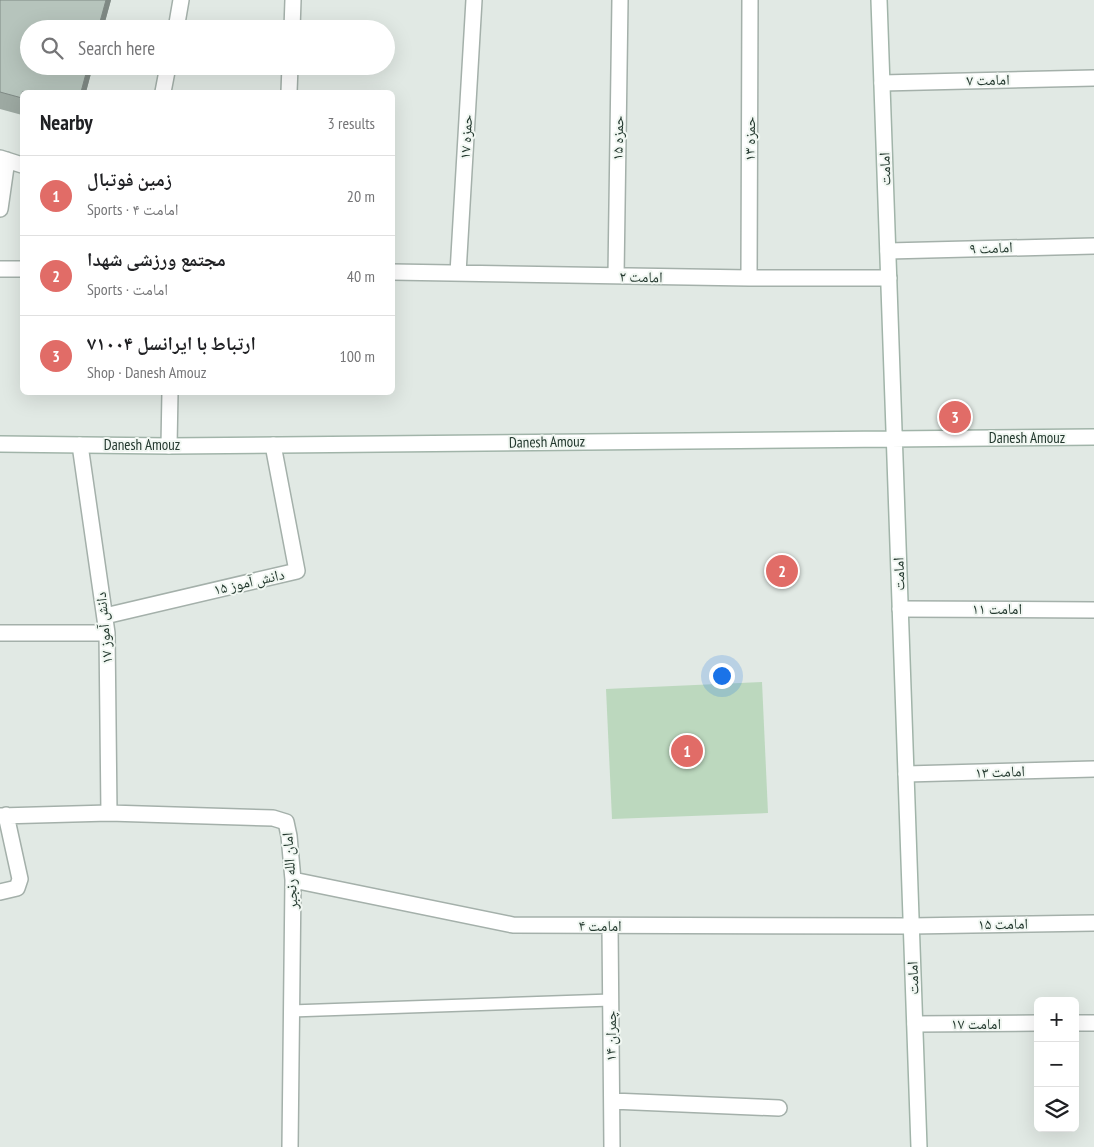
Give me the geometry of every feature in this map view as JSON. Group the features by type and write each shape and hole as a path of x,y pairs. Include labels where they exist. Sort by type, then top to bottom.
{"street":[{"path":"178,20 182,0"},
{"path":"292,20 293,0"},
{"name":"حمزه ۱۷","path":"458,273 474,0"},
{"name":"حمزه ۱۵","path":"616,276 620,0"},
{"name":"حمزه ۱۳","path":"749,278 750,0"},
{"name":"امامت","path":"879,0 919,1147"},
{"path":"163,90 166,75"},
{"path":"289,90 290,75"},
{"name":"امامت ۷","path":"882,83 1094,78"},
{"path":"0,208 4,159 20,163"},
{"name":"امامت ۹","path":"888,251 1094,246"},
{"path":"0,269 20,269"},
{"name":"امامت ۲","path":"395,272 749,278 889,278"},
{"path":"169,446 170,395"},
{"name":"Danesh Amouz","path":"0,444 169,446 1094,438"},
{"name":"دانش آموز ۱۷","path":"80,445 107,633 109,813"},
{"name":"دانش آموز ۱۵","path":"104,616 297,571 273,445"},
{"name":"امامت ۱۱","path":"900,609 1094,610"},
{"path":"0,633 107,633"},
{"name":"امامت ۱۳","path":"906,774 1094,769"},
{"name":"امان الله رنجبر","path":"3,815 109,813 273,818 286,822 293,880 290,1147"},
{"path":"0,892 17,888 20,880 3,815"},
{"name":"امامت ۴","path":"293,880 513,925 911,926"},
{"name":"امامت ۱۵","path":"911,926 1094,922"},
{"name":"چمران ۱۴","path":"610,926 612,1147"},
{"name":"امامت ۱۷","path":"915,1024 1034,1023"},
{"path":"1079,1023 1094,1023"},
{"path":"612,1101 778,1108"}],"lane":[{"path":"291,1011 611,1000"}],"green space":[{"path":"762,682 768,813 612,819 606,689"}],"building":[{"path":"0,0 106,0 100,20 20,20 20,75 86,75 82,90 20,90 20,97 0,92"}],"place":[{"name":"ارتباط با ایرانسل ۷۱۰۰۴","path":"955,417"},
{"name":"مجتمع ورزشی شهدا","path":"782,571"},
{"name":"زمین فوتبال","path":"687,751"}]}
